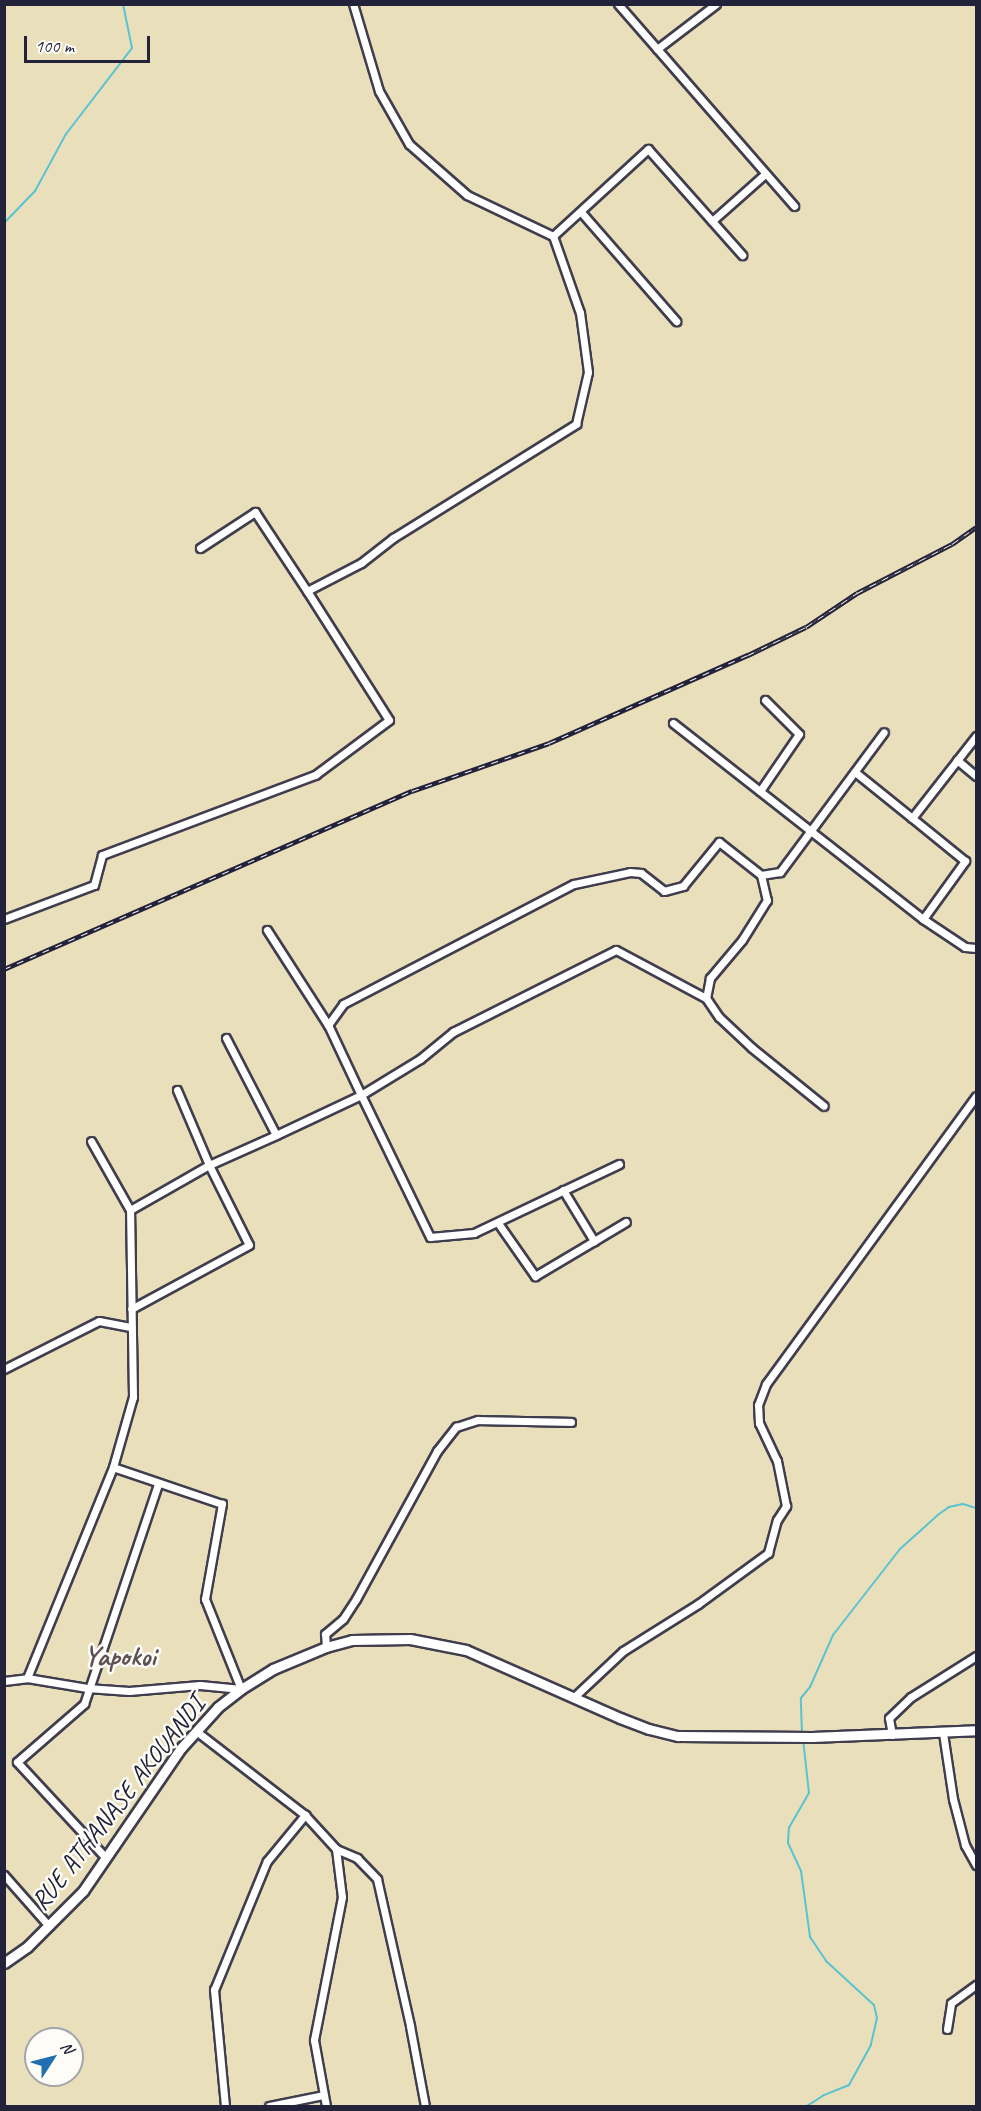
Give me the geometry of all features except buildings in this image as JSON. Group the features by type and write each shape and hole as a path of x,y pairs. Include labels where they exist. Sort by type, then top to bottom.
{"street":[{"path":"306,591 361,563 393,538 576,423 588,372 580,313 553,236 467,195 409,144 379,91 353,4"},
{"path":"618,4 794,207"},
{"path":"657,49 716,4"},
{"path":"553,236 648,149 742,255"},
{"path":"712,221 765,174"},
{"path":"581,212 676,321"},
{"path":"4,919 94,885 102,855 315,775 390,720 255,512 200,548"},
{"path":"760,791 799,734 765,700"},
{"path":"673,723 923,919 965,947 976,948"},
{"path":"761,875 780,872 885,732"},
{"path":"912,818 976,736"},
{"path":"957,760 976,776"},
{"path":"855,772 965,861 923,919"},
{"path":"328,1025 343,1004 574,884 630,872 641,873 664,891 683,886 719,842 761,875 767,900 742,940 710,978 706,998"},
{"path":"267,930 328,1025 430,1237 474,1233 619,1164"},
{"path":"130,1210 209,1165 361,1095 420,1059 453,1032 616,950 706,998 719,1017 824,1106"},
{"path":"225,1038 276,1135"},
{"path":"131,1309 249,1245 209,1165 177,1090"},
{"path":"574,1697 623,1651 699,1604 768,1553 777,1520 786,1506 777,1461 759,1423 758,1405 766,1384 976,1096"},
{"path":"27,1678 113,1467 133,1397 130,1210 92,1141"},
{"path":"564,1191 594,1241"},
{"path":"498,1223 535,1276 626,1222"},
{"path":"4,1369 99,1321 131,1327"},
{"path":"326,1647 325,1634 347,1612 437,1451 456,1427 478,1420 571,1422"},
{"path":"4,1681 27,1678 87,1688 129,1691 200,1685 241,1689 205,1599 222,1504 113,1467"},
{"path":"106,1858 17,1762 84,1704 87,1688 158,1484"},
{"name":"RUE ATHANASE AKOUANDI","path":"4,1963 49,1926 83,1891 196,1731 241,1689 273,1669 326,1647 352,1640 381,1638 434,1642 476,1654 649,1729 678,1736 812,1737 976,1730"},
{"path":"892,1735 889,1718 911,1697 976,1656"},
{"path":"196,1731 305,1815 336,1849 357,1858 377,1879 410,2026 425,2106"},
{"path":"944,1733 952,1799 965,1845 976,1865"},
{"path":"225,2106 214,1990 267,1861 305,1815"},
{"path":"326,2106 314,2040 342,1897 336,1849"},
{"path":"4,1875 49,1926"},
{"path":"946,2029 951,2002 976,1985"},
{"path":"269,2106 323,2096"}],"waterway":[{"path":"4,223 35,191 66,134 132,48 123,4"},
{"path":"802,1734 801,1698 810,1687 833,1635 900,1549 939,1514 949,1507 963,1504 976,1508"},
{"path":"803,1739 809,1793 789,1827 788,1843 801,1871 810,1937 826,1961 874,2005 877,2018 871,2045 849,2085 824,2095 807,2106"}],"railway":[{"path":"4,969 412,791 549,743 748,655 806,627 857,593 952,544 976,527"}],"district":[{"name":"Yapokoi","path":"120,1656"}]}
